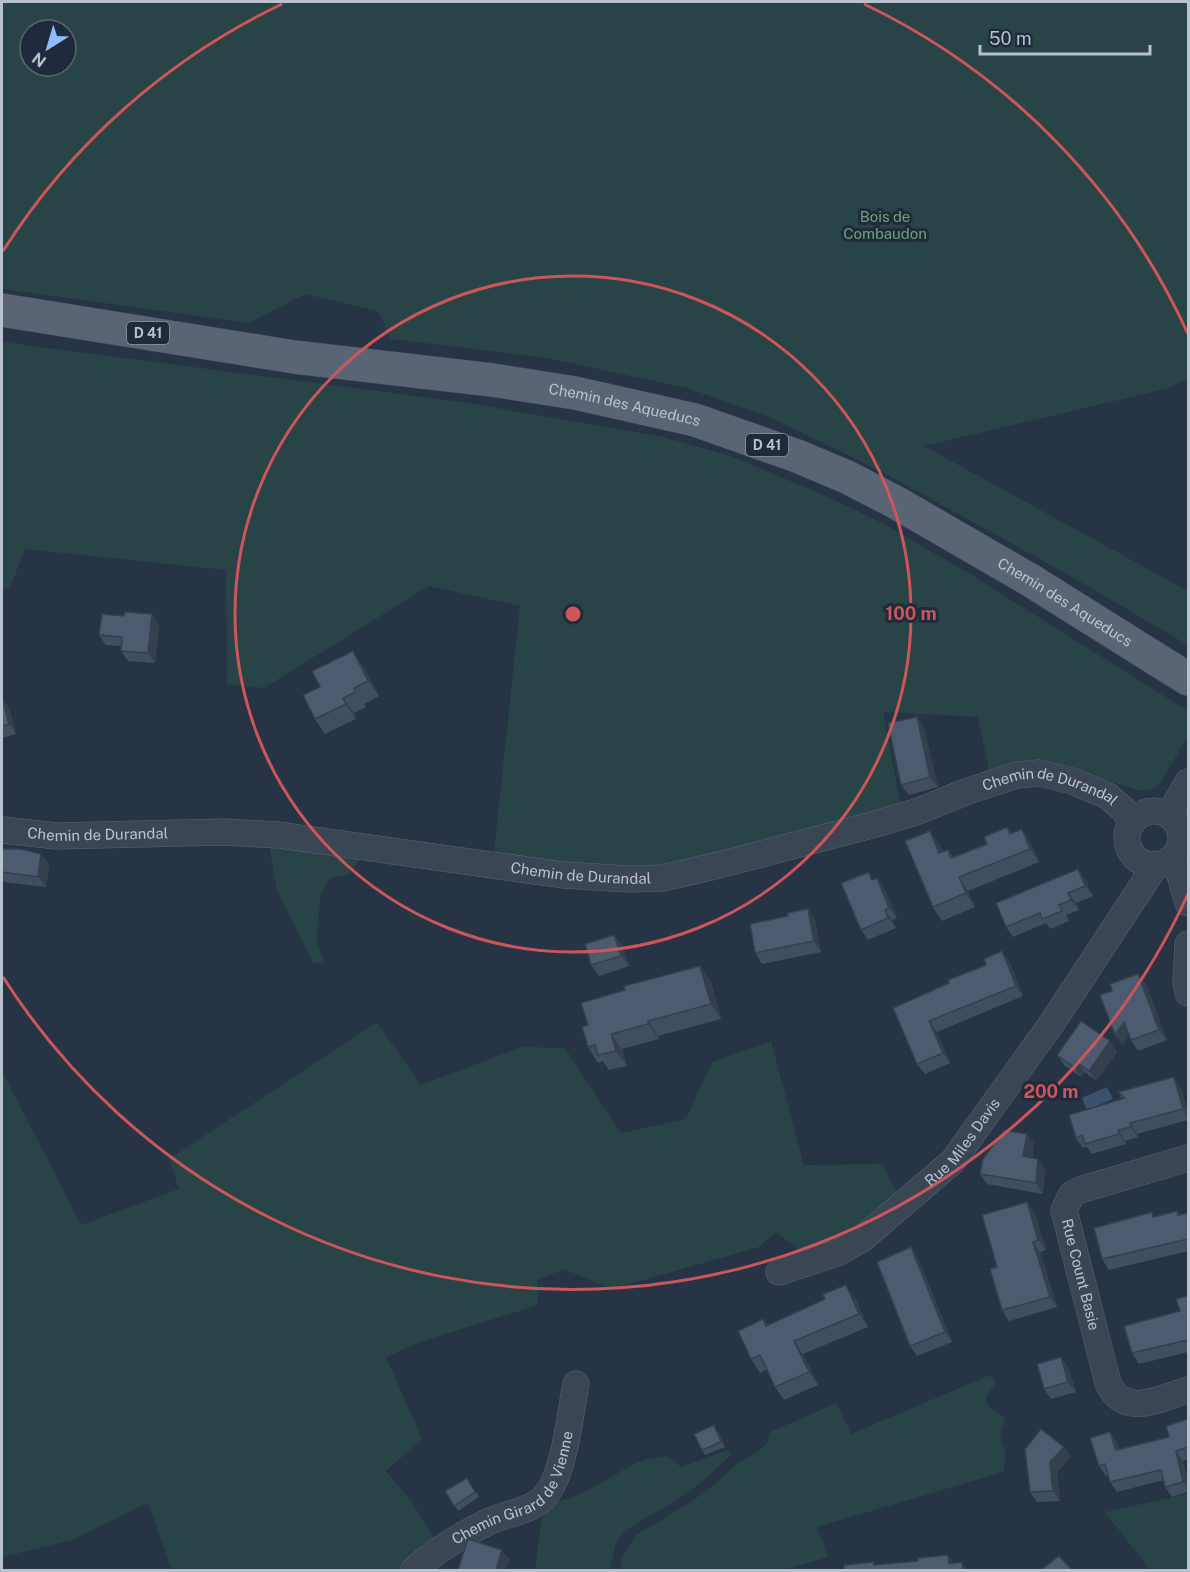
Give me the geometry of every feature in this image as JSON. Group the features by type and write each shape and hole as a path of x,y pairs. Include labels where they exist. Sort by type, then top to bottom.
{"main road":[{"name":"Chemin des Aqueducs","path":"2,310 294,357 492,380 575,393 695,420 797,456 847,477 897,503 1030,580 1188,679"}],"street":[{"name":"Chemin de Durandal","path":"2,830 57,836 224,832 279,835 563,874 629,879 663,878 719,865 872,825 916,812 968,790 1017,775 1039,772 1072,781 1108,796 1124,810 1132,823"},
{"path":"1163,863 1180,846 1180,830 1188,782"},
{"path":"1180,830 1159,811 1149,812 1139,815 1132,823 1127,839 1129,848 1139,861 1163,863 1180,874 1188,903"},
{"name":"Rue Miles Davis","path":"779,1272 837,1253 862,1239 953,1161 1163,863"},
{"path":"1188,944 1186,982 1188,993"},
{"name":"Rue Count Basie","path":"1188,1158 1080,1190 1072,1194 1064,1210 1112,1392 1128,1404 1139,1404 1188,1390"},
{"name":"Chemin Girard de Vienne","path":"414,1570 440,1549 489,1521 537,1504 547,1494 564,1451 576,1384"}],"green space":[{"name":"Bois de Combaudon","path":"2,2 1188,2 1188,378 1169,388 924,446 1188,591 1188,645 1065,573 884,473 772,418 687,388 547,358 391,339 378,311 305,294 249,323 2,289"},
{"path":"2,342 462,402 659,436 728,455 824,495 886,525 970,574 1188,711 1188,736 1162,780 1155,788 1142,791 1052,764 990,774 978,717 883,712 901,807 673,865 597,867 494,852 520,606 429,586 264,688 227,684 226,570 25,549 10,588 2,587"},
{"path":"269,845 364,854 349,874 330,878 321,894 316,938 324,964 313,963 277,891"},
{"path":"377,1022 421,1085 522,1047 565,1048 621,1133 686,1119 712,1062 771,1041 804,1165 882,1164 897,1192 854,1236 802,1252 776,1232 759,1247 612,1289 564,1269 537,1280 538,1305 420,1342 386,1357 422,1439 386,1471 412,1502 436,1542 403,1570 172,1570 148,1503 72,1540 2,1557 2,1071 81,1225 179,1189 169,1159"},
{"path":"990,1375 996,1383 988,1394 987,1403 1005,1419 1000,1436 1006,1454 1003,1472 817,1527 828,1557 784,1570 621,1570 621,1559 636,1535 691,1502 738,1463 757,1452 767,1443 770,1432 837,1403 851,1434"},
{"path":"728,1450 731,1455 704,1480 680,1498 626,1530 616,1543 609,1570 535,1570 543,1505 581,1493 642,1461 667,1456 681,1467"},
{"path":"1188,1494 1188,1570 1150,1570 1105,1512"}],"water":[{"path":"1107,1087 1113,1099 1087,1110 1082,1098"}],"building":[{"path":"125,612 152,614 148,653 121,651 122,637 99,635 102,614 124,616"},
{"path":"353,651 368,681 354,688 355,692 343,698 346,704 315,719 303,695 320,687 312,671"},
{"path":"2,698 9,724 2,726"},
{"path":"917,717 930,777 901,785 888,723"},
{"path":"1007,827 1010,834 1022,829 1030,849 959,877 966,893 933,907 905,841 930,831 939,853 948,850 951,858 987,844 984,837"},
{"path":"2,849 21,849 41,854 38,877 2,872"},
{"path":"1078,869 1085,886 1068,893 1071,900 1059,905 1062,911 1042,919 1040,913 1006,927 996,903"},
{"path":"869,872 872,880 877,878 889,908 885,910 888,918 861,930 841,883"},
{"path":"808,909 814,941 755,953 750,924"},
{"path":"614,935 621,956 591,965 585,944"},
{"path":"1002,951 1016,986 929,1021 943,1053 917,1064 893,1008 949,983 948,980 986,965 984,959"},
{"path":"700,966 711,1004 648,1021 648,1024 611,1034 616,1051 598,1055 595,1045 588,1047 582,1027 588,1025 581,1003 625,990 624,986"},
{"path":"1138,974 1159,1030 1131,1040 1124,1022 1115,1035 1100,995 1112,991 1110,984"},
{"path":"1081,1021 1110,1041 1089,1071 1077,1062 1074,1067 1057,1055"},
{"path":"1174,1077 1183,1109 1130,1123 1131,1127 1118,1130 1119,1134 1085,1144 1082,1135 1076,1138 1069,1115 1125,1098 1118,1092"},
{"path":"1004,1130 1027,1134 1023,1156 1038,1159 1036,1183 980,1174 983,1159"},
{"path":"1027,1202 1038,1240 1033,1242 1050,1297 1002,1310 990,1269 997,1267 982,1215"},
{"path":"1177,1211 1178,1215 1188,1213 1188,1239 1102,1259 1094,1228 1152,1212 1153,1217"},
{"path":"911,1247 945,1332 910,1346 877,1262"},
{"path":"846,1285 859,1314 794,1341 809,1372 775,1387 760,1355 751,1359 738,1331 763,1319 766,1326 825,1299 823,1294"},
{"path":"1188,1296 1188,1344 1187,1340 1132,1353 1124,1326 1180,1311 1176,1299"},
{"path":"1061,1357 1068,1382 1044,1389 1037,1364"},
{"path":"1188,1419 1188,1447 1176,1451 1183,1482 1165,1487 1161,1470 1110,1482 1105,1464 1099,1466 1090,1438 1110,1432 1116,1450 1169,1437 1166,1426"},
{"path":"714,1425 721,1442 702,1450 694,1434"},
{"path":"1041,1429 1064,1447 1050,1462 1053,1491 1030,1492 1025,1449"},
{"path":"467,1478 475,1492 454,1506 445,1491"},
{"path":"468,1539 502,1550 496,1570 458,1570"},
{"path":"948,1555 949,1564 962,1562 963,1570 844,1570 844,1565 918,1561 918,1558"},
{"path":"1059,1556 1072,1570 1041,1570"}]}
